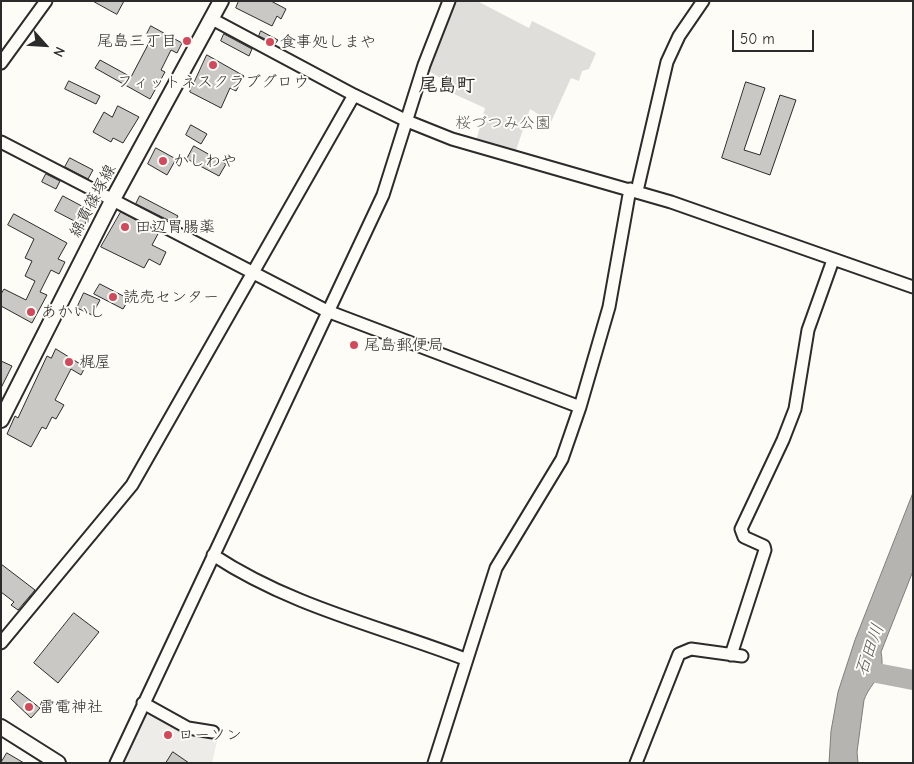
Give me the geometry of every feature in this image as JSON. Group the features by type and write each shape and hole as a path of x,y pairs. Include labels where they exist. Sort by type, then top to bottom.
{"main road":[{"name":"綿貫篠塚線","path":"1,420 112,200 221,1"},
{"path":"1,727 58,763"}],"street":[{"path":"1,63 46,1"},
{"path":"116,763 382,195 424,65 449,1"},
{"path":"434,763 496,568 562,459 580,407 609,307 633,190 667,62 679,36 703,1"},
{"path":"212,19 407,121 452,138 633,190 913,287"},
{"path":"1,643 132,485 354,94"},
{"path":"1,142 327,311 580,407"},
{"path":"636,763 678,654 690,648 736,656 765,550 764,546 744,538 740,529 783,440 794,410 808,330 833,260"},
{"path":"213,555 246,577 302,602 466,659"},
{"path":"143,703 188,728 213,732"}],"shaded area":[{"name":"ローソン","path":"145,709 189,732 218,737 212,763 120,763"}],"green space":[{"name":"桜づつみ公園","path":"453,1 477,1 529,28 532,21 596,53 589,69 582,71 579,81 571,78 551,122 530,109 514,156 475,145 485,108 454,94 457,88 427,70"}],"water":[{"name":"石田川","path":"913,493 913,571 881,652 882,668 864,700 857,752 858,763 829,763 831,731 838,692 855,640"}],"building":[{"path":"93,1 124,1 117,14"},
{"path":"239,1 271,1 286,9 281,19 277,16 272,26 236,8"},
{"path":"151,26 182,43 177,53 171,50 161,70 165,72 150,99 95,68 100,60 131,77 151,39 146,36"},
{"path":"261,31 278,40 275,44 259,36"},
{"path":"224,34 252,49 249,56 221,41"},
{"path":"207,55 244,76 236,91 230,88 221,108 190,92"},
{"path":"69,81 100,96 96,104 65,89"},
{"path":"746,82 765,88 744,150 760,155 780,95 796,100 770,175 722,158"},
{"path":"118,106 139,117 123,143 113,138 111,142 93,132 104,112 112,117"},
{"path":"191,125 207,134 201,144 186,135"},
{"path":"194,146 226,164 219,176 187,159"},
{"path":"156,148 176,159 167,175 148,164"},
{"path":"70,158 93,170 88,179 65,167"},
{"path":"46,174 60,181 56,189 42,182"},
{"path":"63,196 91,211 84,226 55,211"},
{"path":"140,196 178,216 174,223 136,204"},
{"path":"121,212 159,232 152,245 166,252 160,265 149,259 144,268 101,247"},
{"path":"14,214 67,243 58,259 65,262 59,274 51,270 40,292 47,295 32,323 1,306 1,294 4,289 26,300 35,281 25,276 32,261 25,258 34,239 8,225"},
{"path":"100,284 129,299 123,309 94,294"},
{"path":"84,293 100,300 92,315 77,308"},
{"path":"56,349 85,367 81,375 71,369 55,400 64,405 56,419 52,417 46,429 42,427 31,447 7,434 15,416 18,418 47,356 51,358"},
{"path":"1,361 12,366 1,388"},
{"path":"1,564 35,590 18,610 11,605 14,602 1,592"},
{"path":"74,613 99,632 58,683 34,663"},
{"path":"18,691 40,708 31,718 11,699"},
{"path":"173,752 189,763 166,763"},
{"path":"7,753 24,763 1,763"}],"waterway":[{"name":"石田川","path":"861,670 913,680"}],"place":[{"name":"尾島三丁目","path":"187,41"},
{"name":"食事処しまや","path":"270,42"},
{"name":"フィットネスクラブグロウ","path":"213,65"},
{"name":"かしわや","path":"163,161"},
{"name":"田辺胃腸薬","path":"125,227"},
{"name":"読売センター","path":"113,297"},
{"name":"あかいし","path":"31,312"},
{"name":"尾島郵便局","path":"354,345"},
{"name":"梶屋","path":"69,362"},
{"name":"雷電神社","path":"29,707"},
{"name":"ローソン","path":"168,735"}],"district":[{"name":"尾島町","path":"447,86"}]}
